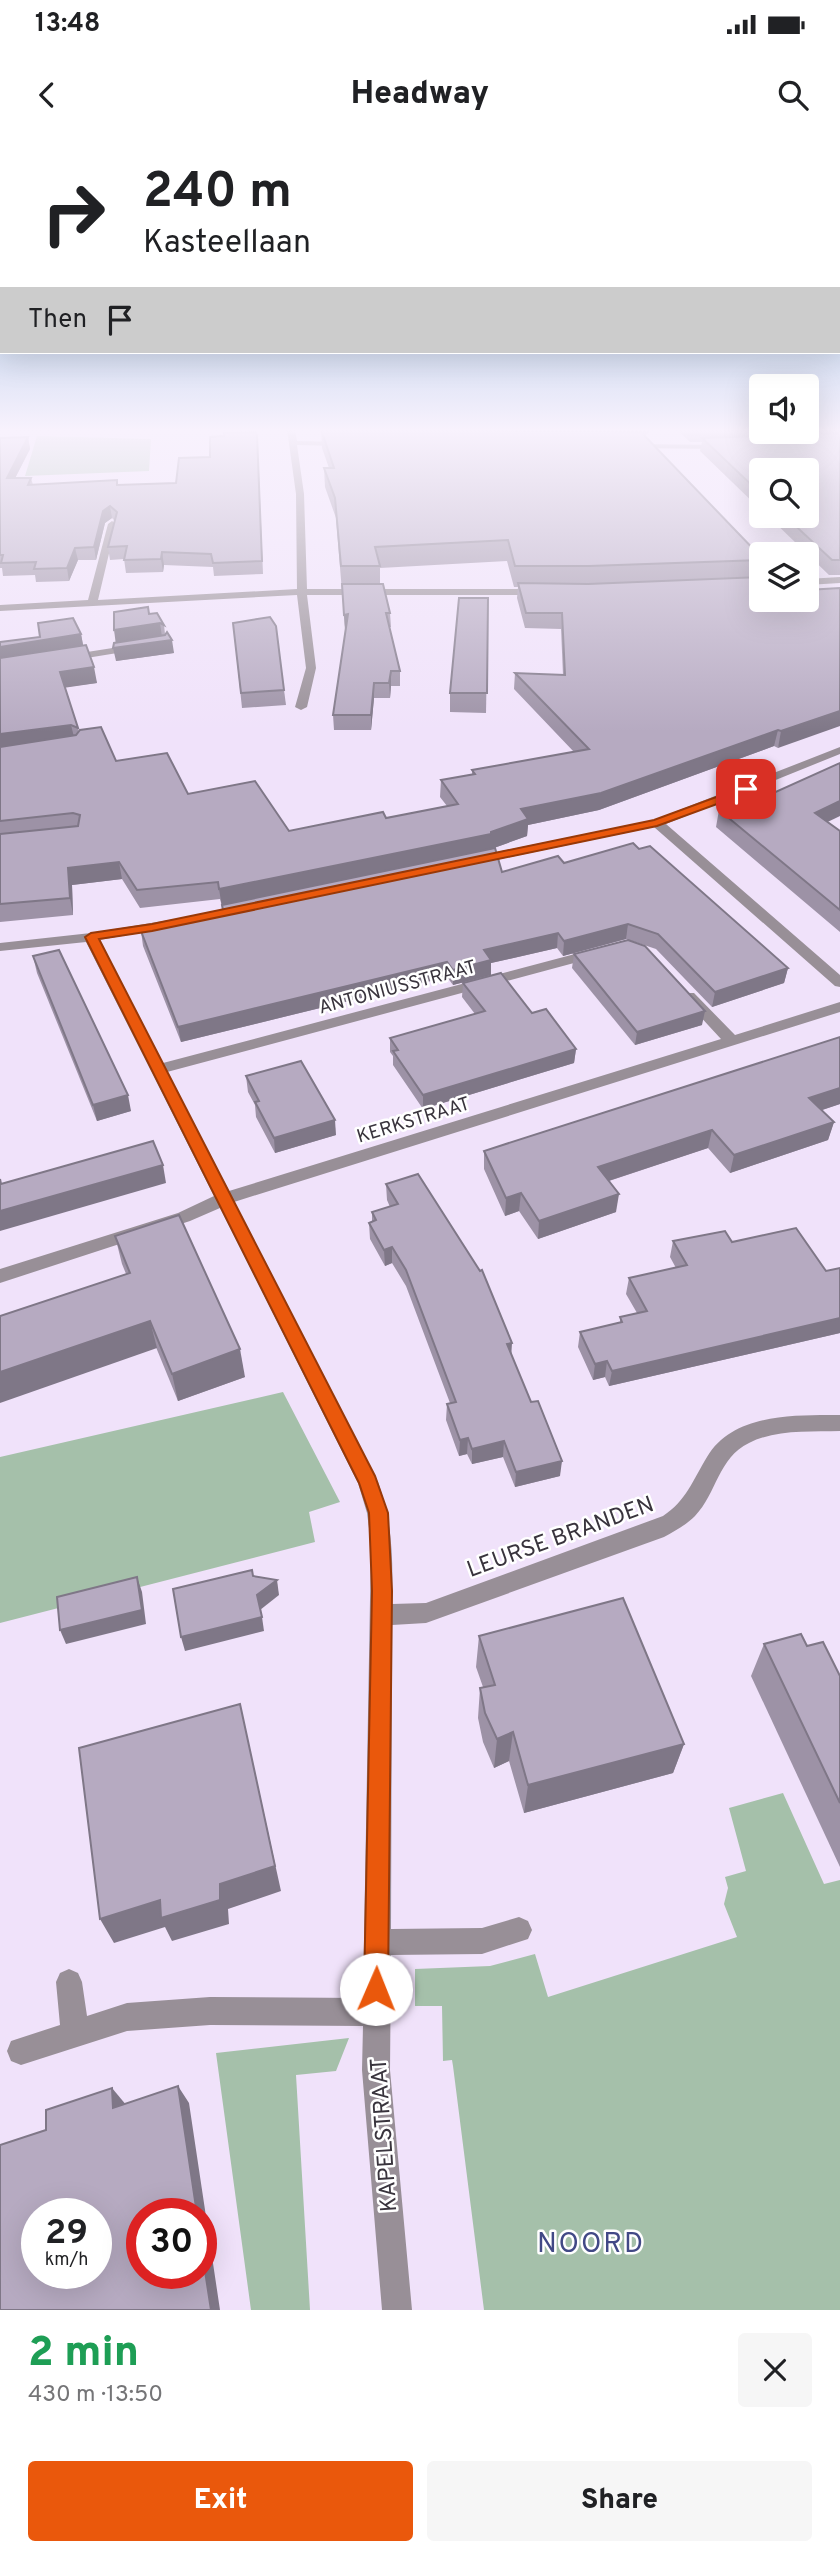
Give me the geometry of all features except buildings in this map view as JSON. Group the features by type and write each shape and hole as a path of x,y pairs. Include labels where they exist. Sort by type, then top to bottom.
{"street":[{"path":"92,603 110,530"},
{"path":"301,530 303,592 311,668 301,707"},
{"path":"819,581 840,580"},
{"path":"0,608 303,592 548,592"},
{"path":"60,660 149,646"},
{"path":"466,863 657,823 840,750"},
{"path":"657,823 840,983"},
{"path":"0,947 91,937 193,919"},
{"name":"KAPELSTRAAT","path":"91,937 371,1490 381,1528 376,2070 397,2310"},
{"name":"ANTONIUSSTRAAT","path":"159,1069 616,948"},
{"path":"677,983 733,1042"},
{"name":"KERKSTRAAT","path":"0,1276 184,1217 224,1199 840,1007"},
{"name":"LEURSE BRANDEN","path":"382,1615 426,1613 656,1530 690,1509 698,1499 716,1460 738,1439 776,1426 840,1423"},
{"path":"377,1942 482,1941 519,1930"},
{"path":"69,1982 75,2034"},
{"path":"21,2052 127,2017 196,2012 376,2012"}],"green space":[{"path":"283,1392 340,1502 309,1512 315,1542 0,1623 0,1457"},
{"path":"783,1793 824,1884 840,1880 840,2310 484,2310 453,2066 452,2060 443,2061 442,2006 415,2006 415,1969 490,1966 535,1954 548,1997 737,1937 724,1904 728,1888 725,1877 746,1871 729,1808"},
{"path":"349,2038 336,2071 296,2075 310,2310 251,2310 216,2053"}],"district":[{"name":"NOORD","path":"591,2242"}],"route":[{"path":"376,1989 382,1591 379,1513 368,1482 91,937 152,928 657,823 746,789"}]}
